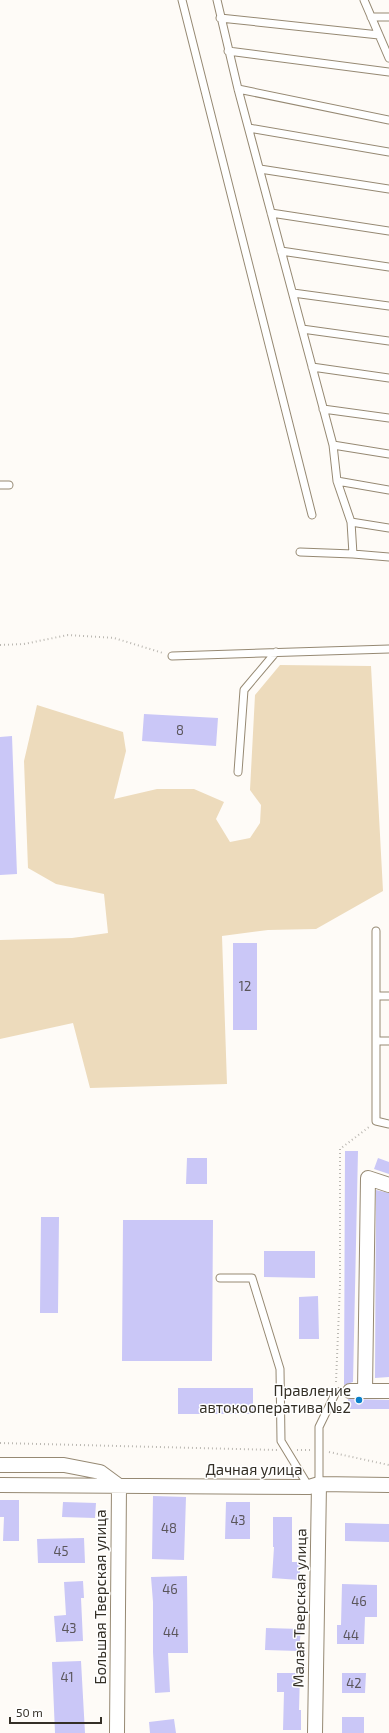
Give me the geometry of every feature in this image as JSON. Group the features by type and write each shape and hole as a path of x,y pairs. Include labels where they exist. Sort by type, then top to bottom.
{"street":[{"path":"365,1391 368,1178 389,1185"},
{"path":"343,1392 389,1391"},
{"path":"0,1465 64,1465 100,1472 119,1486"},
{"name":"Дачная улица","path":"0,1485 314,1486 389,1484"},
{"name":"Большая Тверская улица","path":"117,1733 119,1486"},
{"name":"Малая Тверская улица","path":"314,1486 315,1733"}],"lane":[{"path":"182,0 312,515"},
{"path":"217,0 228,51 333,445 338,482 351,522 353,554"},
{"path":"364,0 389,57"},
{"path":"371,17 389,16"},
{"path":"220,18 379,36"},
{"path":"228,51 389,72"},
{"path":"238,89 389,120"},
{"path":"249,128 389,152"},
{"path":"260,169 389,189"},
{"path":"271,213 389,231"},
{"path":"282,251 389,267"},
{"path":"293,293 389,306"},
{"path":"302,329 389,341"},
{"path":"312,367 389,378"},
{"path":"323,409 389,418"},
{"path":"333,445 389,454"},
{"path":"338,482 389,490"},
{"path":"0,485 9,485"},
{"path":"351,522 389,528"},
{"path":"300,552 353,554 389,558"},
{"path":"172,656 389,649"},
{"path":"238,772 244,690 276,652"},
{"path":"376,931 376,1121 389,1124"},
{"path":"376,996 389,996"},
{"path":"376,1041 389,1041"},
{"path":"220,1278 252,1278 280,1369 281,1441 314,1486"},
{"path":"314,1486 319,1450 319,1427 343,1392"}],"path":[{"path":"0,645 24,644 68,635 114,638 172,656"},
{"path":"343,1392 340,1285 340,1149 376,1121"},
{"path":"0,1443 319,1450 389,1465"}],"shaded area":[{"path":"280,665 371,666 383,891 316,929 268,930 222,936 227,1084 90,1088 73,1023 0,1039 0,940 72,938 108,933 104,894 56,884 28,868 24,761 37,705 123,732 126,751 114,799 157,789 194,789 224,802 216,819 230,842 250,838 260,823 261,805 250,790 255,695"}],"building":[{"path":"144,714 218,718 216,746 142,741"},
{"path":"12,736 17,874 0,875 0,737"},
{"path":"233,943 257,943 257,1030 233,1030"},
{"path":"345,1151 358,1151 353,1382 344,1385"},
{"path":"187,1158 207,1158 207,1184 186,1184"},
{"path":"378,1158 389,1162 389,1174 374,1169"},
{"path":"376,1190 389,1193 389,1377 375,1378"},
{"path":"41,1217 59,1217 58,1313 40,1313"},
{"path":"123,1220 213,1220 212,1361 122,1361"},
{"path":"264,1251 315,1251 315,1278 264,1277"},
{"path":"318,1296 319,1339 299,1339 299,1297"},
{"path":"178,1388 253,1388 253,1414 178,1414"},
{"path":"348,1399 389,1400 389,1409 348,1409"},
{"path":"153,1496 186,1497 184,1560 152,1559"},
{"path":"0,1500 19,1500 19,1541 3,1541 4,1517 0,1517"},
{"path":"63,1502 96,1503 95,1518 62,1517"},
{"path":"226,1502 250,1502 250,1539 225,1539"},
{"path":"273,1517 292,1517 292,1562 301,1562 299,1580 272,1578 274,1547"},
{"path":"345,1523 389,1524 389,1542 345,1541"},
{"path":"84,1538 85,1563 38,1563 37,1539"},
{"path":"187,1576 188,1653 168,1653 170,1692 155,1693 151,1577"},
{"path":"83,1581 84,1598 81,1598 83,1641 56,1642 54,1616 66,1615 64,1582"},
{"path":"342,1584 377,1585 377,1617 365,1617 364,1644 337,1644 337,1625 341,1625"},
{"path":"266,1628 301,1629 299,1651 265,1650"},
{"path":"81,1661 85,1733 55,1733 52,1662"},
{"path":"277,1673 300,1673 299,1710 301,1710 301,1730 283,1730 284,1692 277,1692"},
{"path":"342,1673 366,1673 365,1693 342,1693"},
{"path":"342,1717 364,1717 364,1733 342,1733"},
{"path":"174,1719 176,1733 150,1733 149,1722"}],"place":[{"name":"Правление автокооператива №2","path":"359,1400"}]}
